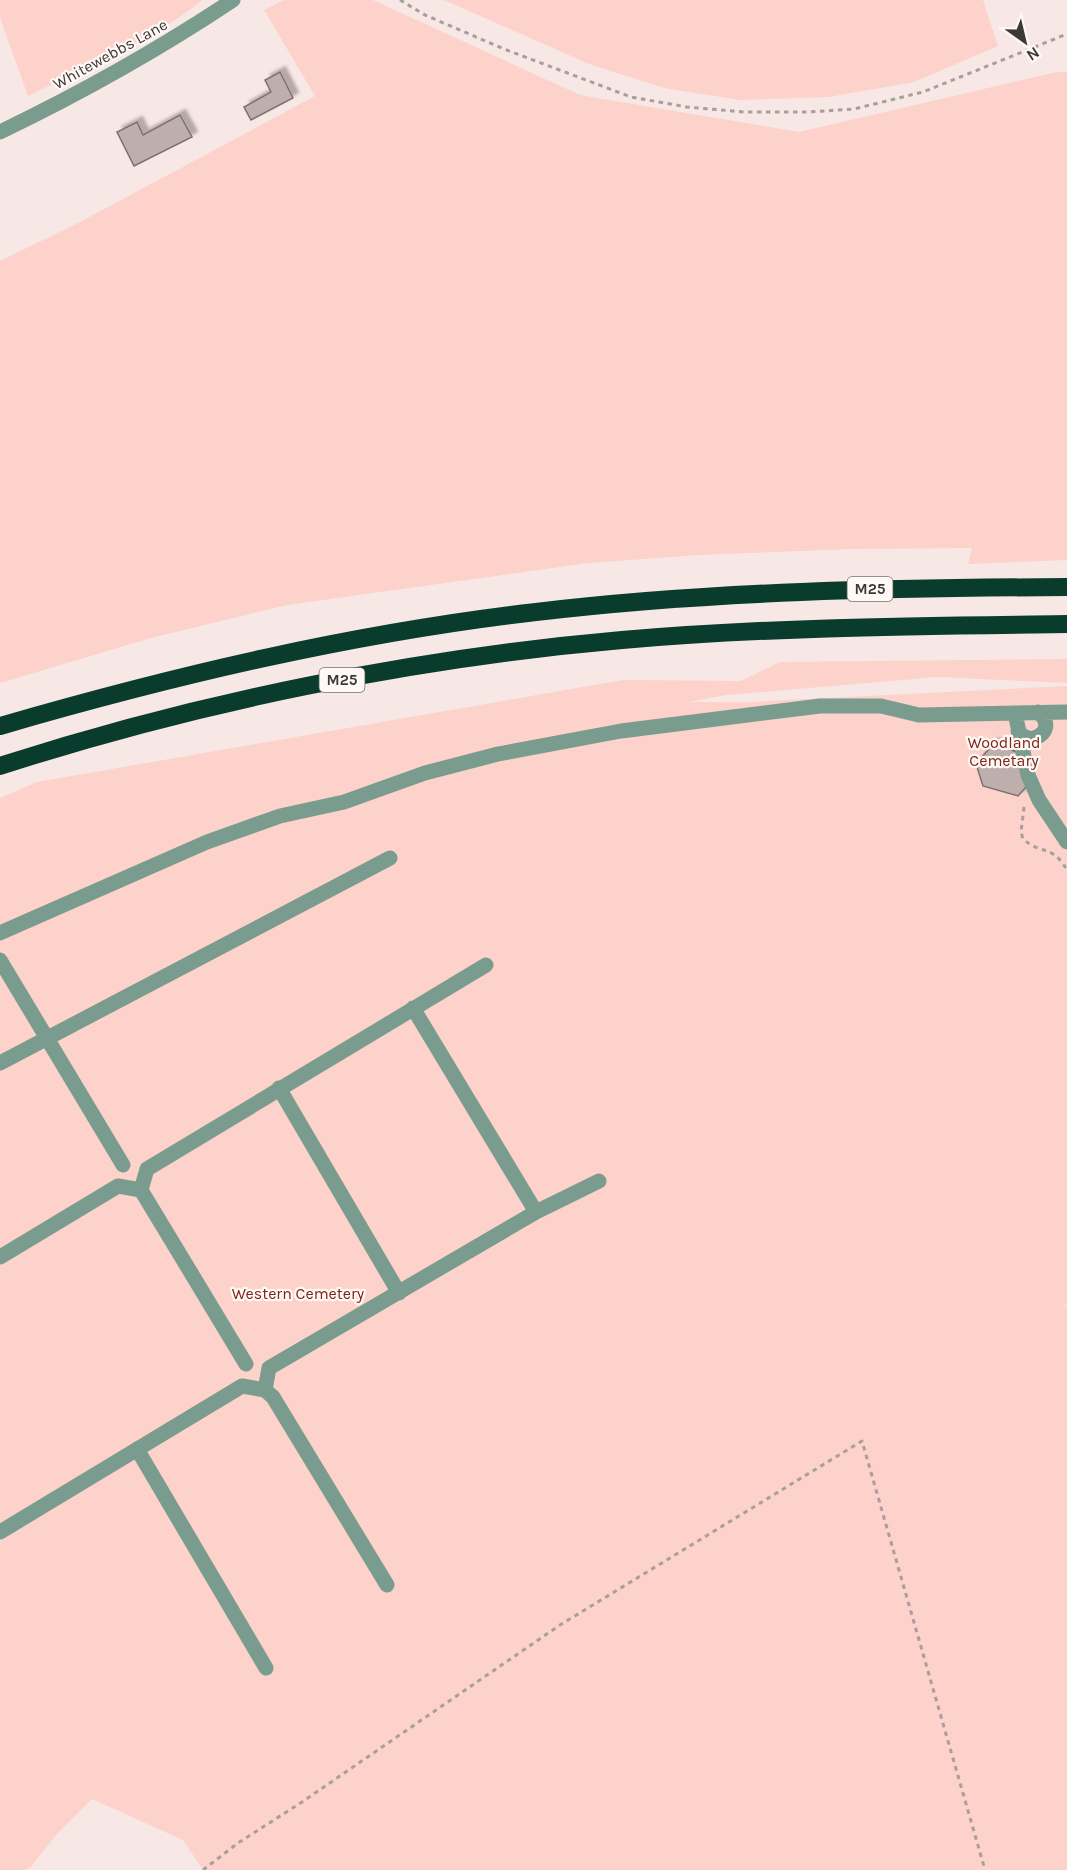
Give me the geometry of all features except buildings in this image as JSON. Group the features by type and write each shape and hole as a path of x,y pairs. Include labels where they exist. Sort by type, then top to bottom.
{"highway":[{"name":"M25","path":"0,726 129,689 263,657 399,632 535,612 674,599 811,591 1067,587"},
{"name":"M25","path":"0,766 145,724 278,692 416,667 552,647 760,630 1067,624"}],"street":[{"name":"Whitewebbs Lane","path":"0,132 174,39 232,0"},
{"path":"0,933 217,838 279,816 344,802 425,773 498,754 621,731 820,706 881,706 919,715 1067,712"},
{"path":"1018,731 1031,739 1041,735 1046,726 1046,720 1038,712"},
{"path":"1015,713 1028,775 1033,788 1067,842"},
{"path":"0,1063 390,858"},
{"path":"0,960 123,1165 118,1186"},
{"path":"123,1165 147,1169 486,965"},
{"path":"413,1008 536,1212"},
{"path":"279,1089 399,1293"},
{"path":"147,1169 141,1190 246,1364 242,1386"},
{"path":"246,1364 269,1368 536,1212 599,1181"},
{"path":"0,1257 118,1186 141,1190"},
{"path":"265,1390 269,1368"},
{"path":"0,1532 242,1386 265,1390 273,1397 387,1585"},
{"path":"137,1449 266,1668"}],"path":[{"path":"400,0 425,15 504,49 631,97 687,107 744,112 808,112 865,106 923,92 1067,34"},
{"path":"1033,788 1026,797 1021,832 1023,839 1036,847 1052,852 1067,870"},
{"path":"203,1870 238,1843 302,1802 560,1625 862,1441 985,1870"}],"green space":[{"path":"0,0 202,0 163,28 28,96 0,18"},
{"path":"284,0 373,0 580,95 799,132 1057,72 1067,72 1067,560 968,564 972,548 853,549 699,555 588,563 287,605 151,638 0,683 0,261 80,222 315,96 264,10"},
{"path":"444,0 983,0 998,46 914,82 829,97 740,100 664,88 589,64"},
{"path":"1067,659 1067,683 938,677 726,695 689,702 749,702 1067,686 1067,1304 1059,1310 1067,1305 1067,1870 203,1870 183,1840 92,1799 56,1835 30,1868 0,1870 0,798 37,782 623,680 741,681 780,662"}],"park label":[{"name":"Woodland Cemetary","path":"1004,751"},
{"name":"Western Cemetery","path":"298,1293"}]}
